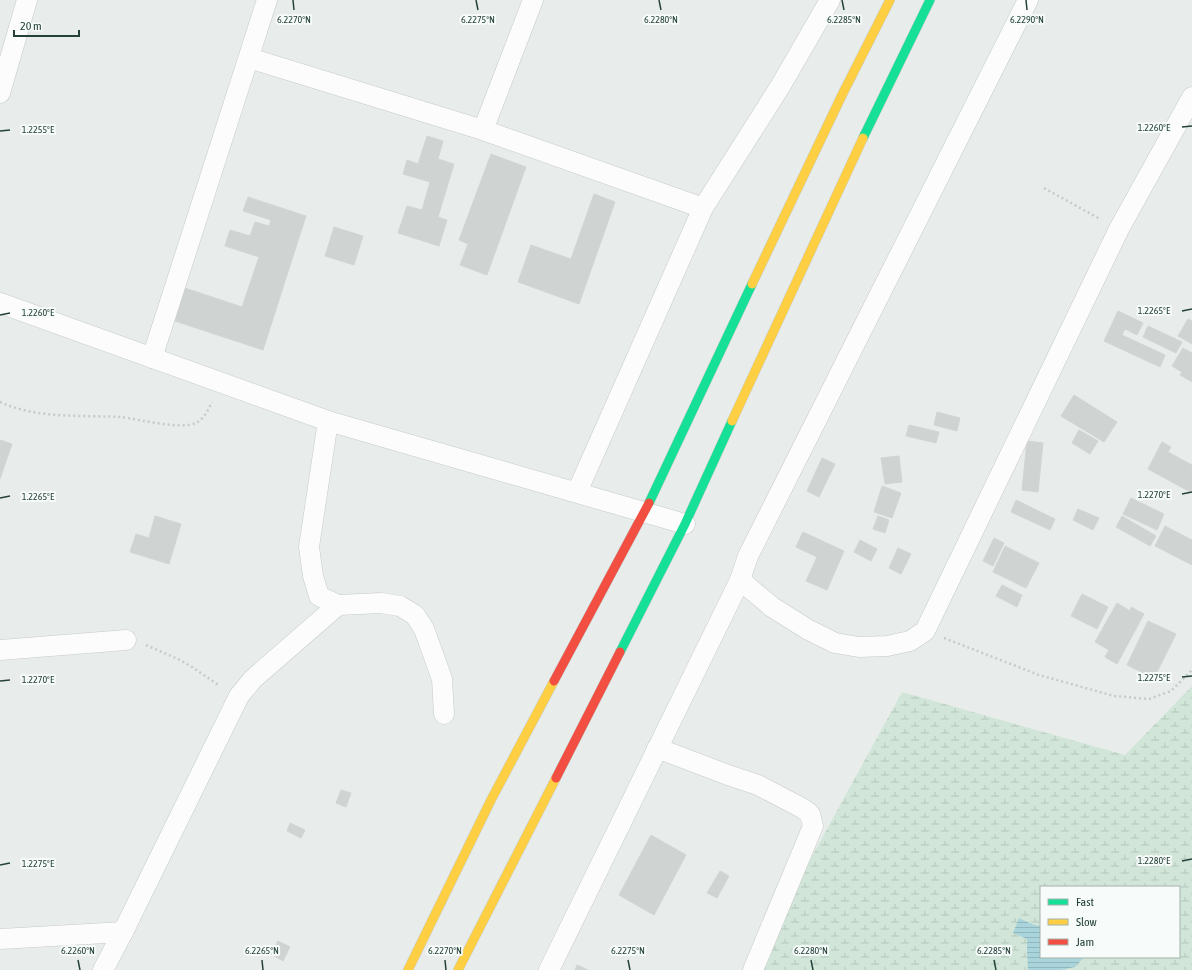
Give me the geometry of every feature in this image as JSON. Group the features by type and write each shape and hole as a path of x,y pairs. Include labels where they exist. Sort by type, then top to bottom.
{"main road":[{"path":"408,970 490,800 644,512 842,95 890,0"},
{"path":"458,970 685,524 849,167 930,0"}],"street":[{"path":"0,93 28,0"},
{"path":"152,358 267,0"},
{"path":"483,130 533,0"},
{"path":"577,492 703,208 781,85 830,0"},
{"path":"549,970 740,580 748,556 1028,0"},
{"path":"249,58 483,130 703,208"},
{"path":"740,580 772,607 807,629 835,643 859,647 887,646 910,641 925,631 1119,229 1192,97"},
{"path":"0,303 328,421 685,524"},
{"path":"328,421 309,546 312,576 319,596 338,605 381,603 400,606 415,615 424,629 442,679 444,714"},
{"path":"103,970 239,696 253,679 338,605"},
{"path":"0,650 126,640"},
{"path":"657,748 758,785 802,808 810,814 813,826 753,970"},
{"path":"0,939 123,932"}],"path":[{"path":"1044,188 1119,229"},
{"path":"0,402 6,405 36,412 121,417 185,425 196,422 206,414 220,383"},
{"path":"925,631 1039,675 1114,696 1150,699 1171,691 1192,670"},
{"path":"126,640 151,647 178,659 239,696"}],"green space":[{"path":"1192,686 1192,970 750,970 902,692 1125,755"}],"water":[{"path":"1019,918 1034,925 1040,926 1040,958 1083,958 1075,967 1060,970 1028,970 1027,939 1013,933"}],"building":[{"path":"427,136 443,141 438,159 454,164 438,217 447,220 439,246 398,233 407,206 422,210 430,182 403,174 407,160 418,164"},
{"path":"491,154 526,167 487,275 460,265 468,244 459,240"},
{"path":"594,194 615,202 579,304 518,282 531,245 571,259"},
{"path":"248,197 306,216 263,350 175,321 185,288 242,307 259,257 225,246 230,230 250,236 255,222 269,226 271,220 243,211"},
{"path":"334,227 363,236 354,265 325,256"},
{"path":"1118,311 1143,323 1137,335 1125,329 1122,335 1165,355 1160,367 1104,341"},
{"path":"1188,319 1192,321 1192,344 1178,336"},
{"path":"1148,326 1182,342 1176,353 1143,337"},
{"path":"1183,348 1192,353 1192,382 1180,375 1182,372 1172,366"},
{"path":"1074,395 1117,422 1104,442 1061,416"},
{"path":"937,412 960,418 957,431 934,425"},
{"path":"909,425 939,432 936,443 906,436"},
{"path":"1079,430 1098,441 1090,454 1072,443"},
{"path":"0,440 12,444 0,479"},
{"path":"1027,441 1043,443 1038,492 1022,490"},
{"path":"1162,442 1171,447 1168,452 1192,465 1192,493 1148,469"},
{"path":"899,456 902,482 885,484 881,458"},
{"path":"822,458 835,464 819,497 807,491"},
{"path":"882,486 901,493 892,518 874,512"},
{"path":"1131,498 1164,514 1157,530 1123,514"},
{"path":"1016,500 1055,519 1050,530 1011,512"},
{"path":"1078,509 1099,518 1093,530 1073,520"},
{"path":"155,516 181,524 169,564 130,552 136,534 149,538"},
{"path":"878,516 889,520 885,533 873,529"},
{"path":"1122,516 1156,536 1150,546 1116,527"},
{"path":"1165,526 1192,540 1192,565 1155,546"},
{"path":"803,532 844,551 827,590 806,581 817,557 796,547"},
{"path":"994,538 1004,543 993,566 983,561"},
{"path":"860,540 877,549 871,561 854,552"},
{"path":"1005,546 1039,563 1026,588 993,572"},
{"path":"898,548 911,554 901,574 889,568"},
{"path":"1002,585 1022,595 1017,607 996,596"},
{"path":"1082,594 1108,607 1097,629 1071,616"},
{"path":"1117,603 1130,611 1131,607 1144,614 1117,664 1105,657 1109,650 1095,642"},
{"path":"1148,621 1176,634 1154,678 1127,665"},
{"path":"341,790 351,793 346,807 336,803"},
{"path":"290,823 305,830 301,838 287,831"},
{"path":"651,835 686,855 654,915 619,895"},
{"path":"720,871 729,876 717,898 707,893"},
{"path":"278,941 290,947 283,961 271,954"},
{"path":"577,965 588,970 575,970"}],"traffic: fast":[{"path":"863,138 930,0"},
{"path":"649,503 752,284"},
{"path":"620,652 685,524 732,421"}],"traffic: slow":[{"path":"752,284 842,95 890,0"},
{"path":"732,421 863,138"},
{"path":"408,970 491,800 554,681"},
{"path":"458,970 556,778"}],"traffic: jam":[{"path":"554,681 649,503"},
{"path":"556,778 620,652"}]}
